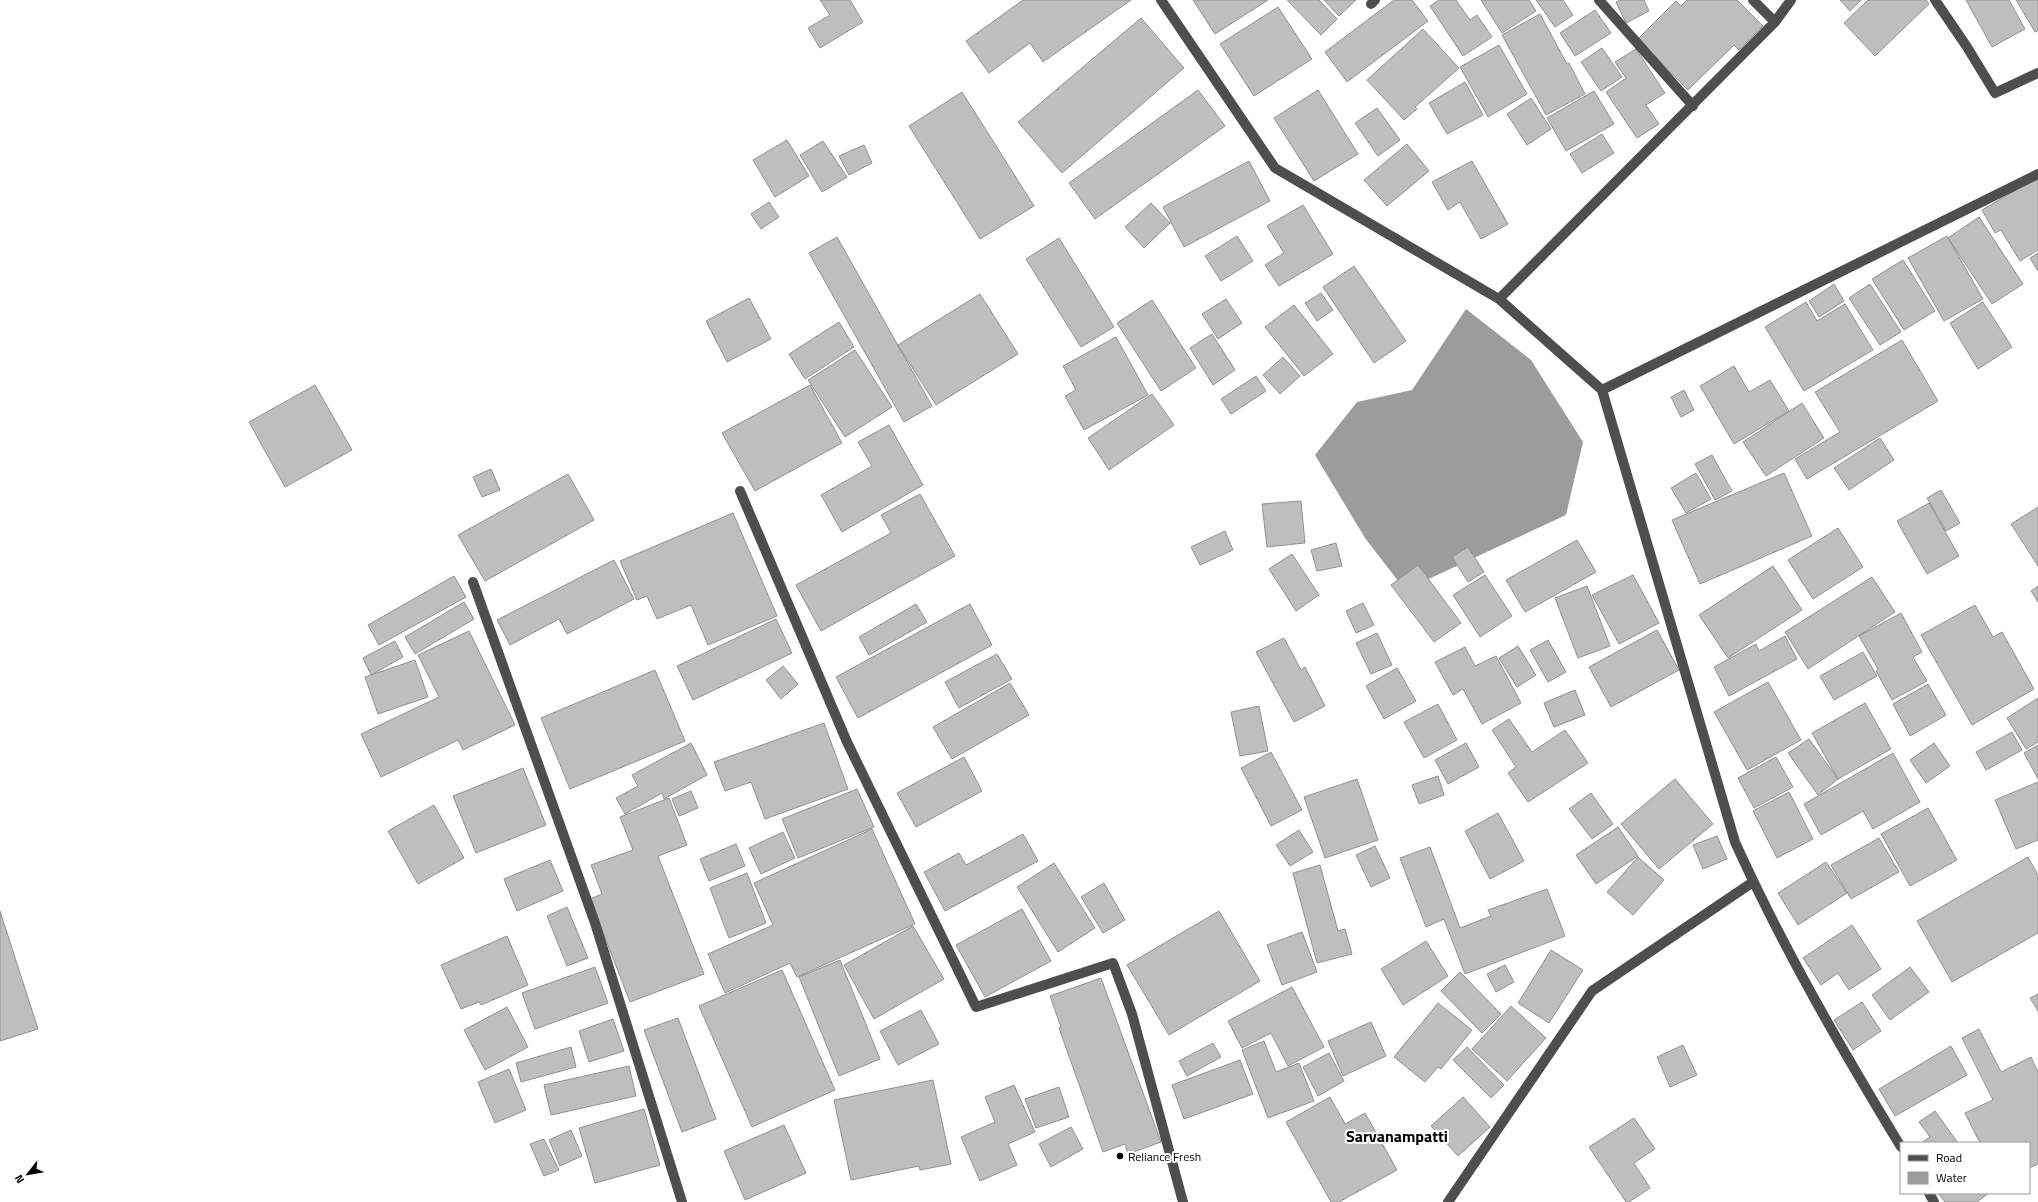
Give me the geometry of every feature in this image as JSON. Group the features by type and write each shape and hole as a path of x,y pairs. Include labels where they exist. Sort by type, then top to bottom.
{"street":[{"path":"1161,0 1275,168 1499,299 1602,390 1736,842 1753,882 1796,966 1850,1062 1900,1145"},
{"path":"1599,0 1693,106"},
{"path":"1753,0 1775,22"},
{"path":"1499,299 1693,106 1775,22 1792,0"},
{"path":"1935,0 1967,47 1995,93 2038,73"},
{"path":"1602,390 2038,174"},
{"path":"740,491 847,742 976,1008 1113,962 1132,1014 1183,1202"},
{"path":"473,582 595,923 682,1202"},
{"path":"1448,1202 1592,991 1753,882"}],"water":[{"path":"1466,309 1531,360 1583,442 1566,515 1405,590 1365,538 1315,455 1357,402 1412,390"}],"building":[{"path":"820,0 850,0 863,22 820,48 808,28 830,15"},
{"path":"1023,0 1131,0 1043,62 1030,43 989,73 966,41"},
{"path":"1193,0 1268,0 1215,34"},
{"path":"1287,0 1319,0 1337,19 1321,35"},
{"path":"1324,0 1356,0 1339,16"},
{"path":"1394,0 1412,0 1428,21 1347,82 1325,52"},
{"path":"1439,0 1456,0 1470,20 1477,15 1492,37 1463,56 1430,6"},
{"path":"1481,0 1529,0 1536,11 1502,33"},
{"path":"1536,0 1563,0 1573,15 1555,27"},
{"path":"1620,0 1644,0 1649,11 1626,23 1616,2"},
{"path":"1687,0 1737,0 1763,26 1739,50 1734,45 1688,90 1638,39 1676,1 1681,6"},
{"path":"1840,0 1861,0 1850,11"},
{"path":"1868,0 1926,0 1929,4 1875,56 1844,23"},
{"path":"1966,0 2009,0 2025,29 1992,47"},
{"path":"2016,0 2038,0 2038,31 2035,32"},
{"path":"1278,7 1312,59 1254,96 1220,44"},
{"path":"1595,10 1611,33 1575,56 1560,33"},
{"path":"1540,14 1567,64 1569,63 1585,94 1546,115 1502,35"},
{"path":"1141,18 1184,68 1062,173 1018,122"},
{"path":"1423,29 1459,68 1415,107 1417,109 1404,120 1367,80"},
{"path":"1499,45 1527,94 1488,117 1460,67"},
{"path":"1602,48 1622,77 1601,91 1581,62"},
{"path":"1636,49 1665,93 1646,105 1659,124 1637,138 1606,92 1626,78 1615,62"},
{"path":"1465,82 1483,115 1447,134 1429,103"},
{"path":"1198,90 1225,126 1095,219 1069,183"},
{"path":"1318,90 1358,154 1314,181 1274,118"},
{"path":"1594,91 1614,124 1566,151 1547,118"},
{"path":"962,92 1034,206 980,239 909,126"},
{"path":"1531,98 1551,129 1527,145 1507,114"},
{"path":"1377,108 1400,140 1378,156 1355,123"},
{"path":"1602,134 1614,153 1582,173 1570,154"},
{"path":"787,140 809,176 775,197 753,160"},
{"path":"823,141 847,177 822,192 800,155"},
{"path":"1407,144 1429,171 1387,206 1364,180"},
{"path":"864,145 872,163 849,175 839,156"},
{"path":"1249,161 1270,201 1184,247 1163,207"},
{"path":"1472,161 1508,224 1481,239 1460,202 1448,210 1432,182"},
{"path":"2038,177 2038,250 2020,261 2001,230 1995,233 1982,210"},
{"path":"769,202 779,217 761,229 751,214"},
{"path":"1151,203 1170,223 1144,248 1125,227"},
{"path":"1303,205 1333,254 1279,286 1265,265 1284,253 1267,226"},
{"path":"1979,217 2023,284 1992,304 1948,238"},
{"path":"1237,236 1253,261 1221,281 1205,256"},
{"path":"1947,236 1983,299 1944,321 1908,258"},
{"path":"837,237 932,406 904,422 809,253"},
{"path":"1059,238 1114,327 1081,347 1026,259"},
{"path":"2038,253 2038,271 2030,258"},
{"path":"1903,260 1935,311 1904,330 1872,279"},
{"path":"1354,266 1406,341 1374,363 1323,287"},
{"path":"1834,284 1844,301 1819,317 1809,301"},
{"path":"1870,284 1901,332 1880,345 1849,298"},
{"path":"1321,293 1333,310 1317,321 1305,303"},
{"path":"980,294 1018,354 936,405 898,345"},
{"path":"749,298 771,339 727,362 706,321"},
{"path":"1226,299 1242,323 1218,339 1202,314"},
{"path":"1152,300 1196,368 1161,391 1117,323"},
{"path":"1806,302 1817,321 1845,304 1873,350 1804,391 1765,327"},
{"path":"1983,302 2012,347 1978,369 1950,323"},
{"path":"1294,305 1333,354 1304,376 1265,327"},
{"path":"839,322 854,347 805,379 789,354"},
{"path":"1212,334 1235,370 1213,385 1190,348"},
{"path":"1116,337 1148,395 1084,430 1065,396 1076,390 1063,366"},
{"path":"1902,340 1938,401 1807,479 1795,459 1840,432 1815,392"},
{"path":"855,350 892,407 845,437 808,380"},
{"path":"1283,357 1300,376 1280,394 1263,375"},
{"path":"1734,366 1749,392 1770,380 1789,411 1734,444 1700,386"},
{"path":"1256,376 1266,391 1231,414 1221,399"},
{"path":"315,385 352,450 285,487 249,422"},
{"path":"810,385 842,443 755,491 722,433"},
{"path":"1684,390 1694,410 1681,417 1671,397"},
{"path":"1152,394 1174,425 1109,470 1088,438"},
{"path":"1802,403 1824,438 1766,476 1743,442"},
{"path":"889,425 923,485 842,532 821,495 872,466 858,442"},
{"path":"1880,438 1894,460 1849,490 1834,468"},
{"path":"1712,455 1732,491 1715,500 1695,464"},
{"path":"491,469 500,490 482,497 473,477"},
{"path":"1696,473 1711,499 1686,513 1671,488"},
{"path":"1784,473 1812,536 1700,584 1672,520"},
{"path":"568,474 594,520 485,581 458,535"},
{"path":"1941,490 1960,523 1946,531 1927,498"},
{"path":"920,494 955,556 821,631 796,585 891,533 881,515"},
{"path":"1301,501 1305,543 1267,547 1262,504"},
{"path":"1929,503 1959,556 1927,574 1897,521"},
{"path":"2038,507 2038,566 2011,524"},
{"path":"733,513 777,616 708,645 691,605 657,619 647,596 637,600 620,561"},
{"path":"1838,528 1863,567 1813,599 1788,560"},
{"path":"1225,531 1233,550 1200,565 1191,547"},
{"path":"1577,540 1596,572 1525,612 1506,580"},
{"path":"1336,543 1342,566 1317,571 1311,550"},
{"path":"1468,547 1484,572 1468,582 1452,557"},
{"path":"1292,554 1319,595 1296,611 1269,569"},
{"path":"614,560 634,599 567,634 559,619 510,645 497,620"},
{"path":"1418,565 1461,623 1434,642 1391,585"},
{"path":"1773,566 1802,610 1728,658 1699,615"},
{"path":"1485,575 1512,616 1480,637 1453,595"},
{"path":"1633,575 1659,623 1619,644 1592,595"},
{"path":"454,576 466,597 379,645 368,625"},
{"path":"1872,577 1895,612 1808,669 1785,632"},
{"path":"1587,586 1610,646 1578,658 1555,598"},
{"path":"2038,586 2038,602 2031,591"},
{"path":"464,602 474,619 415,654 405,637"},
{"path":"1363,603 1374,625 1356,633 1346,611"},
{"path":"916,604 927,622 869,655 859,637"},
{"path":"970,604 992,645 858,718 836,677"},
{"path":"1975,605 1993,637 2002,632 2034,689 1972,725 1921,635"},
{"path":"1901,613 1922,652 1913,657 1927,681 1892,700 1876,671 1878,669 1859,636"},
{"path":"776,619 792,653 693,700 677,666"},
{"path":"1657,630 1679,670 1611,707 1589,667"},
{"path":"469,631 515,725 463,750 458,740 381,777 361,734 439,697 418,655"},
{"path":"1377,633 1392,665 1371,674 1356,643"},
{"path":"1785,636 1797,659 1729,696 1714,667 1756,644 1759,651"},
{"path":"1284,638 1301,670 1305,667 1325,706 1294,722 1256,652"},
{"path":"1548,640 1566,672 1548,682 1530,650"},
{"path":"395,641 403,657 371,675 363,658"},
{"path":"1518,646 1536,675 1517,687 1499,658"},
{"path":"1465,647 1475,666 1496,656 1521,703 1482,724 1463,689 1453,695 1435,662"},
{"path":"1863,652 1877,676 1834,700 1820,676"},
{"path":"997,654 1012,679 959,708 945,682"},
{"path":"415,660 428,697 378,714 365,677"},
{"path":"783,666 798,684 781,699 766,680"},
{"path":"1397,668 1416,701 1384,719 1366,686"},
{"path":"655,670 685,741 570,789 541,718"},
{"path":"1768,682 1801,740 1747,770 1714,712"},
{"path":"1010,683 1029,715 952,759 933,727"},
{"path":"1928,684 1946,715 1910,736 1893,704"},
{"path":"1575,690 1585,715 1554,727 1544,703"},
{"path":"2038,698 2038,742 2026,749 2007,718"},
{"path":"1865,703 1891,749 1838,779 1812,733"},
{"path":"1438,704 1457,740 1424,758 1404,722"},
{"path":"1259,706 1268,751 1240,756 1231,712"},
{"path":"1509,719 1532,752 1565,730 1588,763 1528,802 1508,773 1516,767 1492,730"},
{"path":"824,723 848,789 765,819 751,782 725,791 714,762"},
{"path":"2012,732 2022,750 1986,770 1976,752"},
{"path":"1809,739 1838,779 1818,795 1788,753"},
{"path":"691,743 707,775 664,799 662,793 625,814 616,798 638,786 632,775"},
{"path":"1466,743 1479,767 1448,784 1435,760"},
{"path":"1934,743 1950,766 1926,783 1910,760"},
{"path":"2038,745 2038,779 2024,753"},
{"path":"1271,752 1302,810 1271,826 1241,768"},
{"path":"1893,753 1920,802 1873,829 1863,811 1821,835 1804,804"},
{"path":"964,757 982,791 916,827 897,793"},
{"path":"1776,757 1793,787 1754,808 1738,778"},
{"path":"523,768 546,825 476,853 453,796"},
{"path":"1438,776 1444,795 1419,804 1412,785"},
{"path":"1357,779 1378,840 1325,858 1304,797"},
{"path":"1675,779 1713,824 1659,869 1621,824"},
{"path":"2038,782 2038,840 2016,849 1995,800"},
{"path":"857,789 874,827 798,858 782,819"},
{"path":"691,791 698,808 679,816 672,799"},
{"path":"1789,792 1813,839 1777,858 1753,811"},
{"path":"1591,793 1613,824 1592,839 1569,809"},
{"path":"669,798 687,845 658,856 704,974 630,1002 590,899 602,894 591,865 633,850 620,817"},
{"path":"434,805 464,858 418,884 388,831"},
{"path":"1928,808 1957,860 1910,886 1881,834"},
{"path":"1498,813 1524,861 1490,879 1465,831"},
{"path":"1618,827 1638,856 1596,884 1576,855"},
{"path":"872,829 915,924 797,977 790,963 725,993 708,954 773,925 754,883"},
{"path":"1299,830 1313,852 1290,866 1276,845"},
{"path":"783,832 795,858 761,874 749,848"},
{"path":"1023,834 1038,861 945,911 924,872 959,853 966,865"},
{"path":"1717,836 1727,859 1703,869 1693,845"},
{"path":"1879,838 1899,872 1851,899 1831,865"},
{"path":"736,844 745,866 709,881 700,859"},
{"path":"1375,846 1390,878 1371,887 1356,855"},
{"path":"1430,847 1460,928 1491,916 1488,910 1547,889 1565,936 1465,974 1444,919 1426,927 1400,858"},
{"path":"1638,857 1664,880 1633,915 1607,892"},
{"path":"2028,857 2038,875 2038,933 1952,982 1917,921"},
{"path":"550,860 563,891 517,911 504,879"},
{"path":"1826,862 1847,893 1798,925 1778,893"},
{"path":"1054,863 1095,928 1058,952 1017,887"},
{"path":"1320,865 1338,931 1345,929 1352,954 1317,963 1293,873"},
{"path":"747,873 766,923 729,938 710,888"},
{"path":"1104,883 1125,920 1103,933 1081,897"},
{"path":"567,907 588,958 567,966 547,916"},
{"path":"1022,909 1051,961 985,997 956,945"},
{"path":"0,911 38,1029 0,1041"},
{"path":"1219,911 1260,981 1169,1035 1127,965"},
{"path":"1852,925 1881,969 1849,990 1838,973 1821,985 1803,958"},
{"path":"913,926 944,979 874,1019 844,965"},
{"path":"1302,932 1317,972 1282,985 1267,945"},
{"path":"507,936 528,985 481,1005 479,1002 461,1009 441,965"},
{"path":"1426,941 1448,976 1403,1005 1381,969"},
{"path":"1551,950 1583,970 1549,1023 1518,1003"},
{"path":"840,960 880,1059 839,1076 799,977"},
{"path":"1505,965 1514,982 1496,992 1487,974"},
{"path":"595,967 608,1003 535,1029 522,993"},
{"path":"1910,967 1929,992 1890,1020 1872,995"},
{"path":"782,970 835,1090 752,1127 699,1006"},
{"path":"1460,972 1501,1014 1482,1033 1441,991"},
{"path":"1101,978 1161,1142 1128,1154 1125,1144 1103,1152 1059,1028 1061,1027 1050,996"},
{"path":"1292,987 1324,1047 1288,1066 1271,1033 1242,1048 1228,1021"},
{"path":"2038,994 2038,1011 2030,998"},
{"path":"1862,1002 1881,1031 1853,1050 1834,1020"},
{"path":"1438,1003 1472,1030 1441,1069 1438,1067 1425,1082 1394,1057"},
{"path":"1511,1006 1546,1038 1507,1081 1472,1049"},
{"path":"507,1007 528,1047 485,1070 464,1030"},
{"path":"921,1010 939,1044 898,1065 880,1031"},
{"path":"678,1018 716,1119 682,1132 644,1030"},
{"path":"613,1019 624,1051 589,1062 579,1031"},
{"path":"1371,1022 1386,1056 1343,1076 1328,1041"},
{"path":"1979,1029 2001,1072 2031,1057 2038,1072 2038,1164 2030,1168 2030,1142 1980,1142 1965,1113 1993,1100 1962,1038"},
{"path":"1264,1041 1276,1072 1299,1063 1314,1101 1268,1118 1242,1050"},
{"path":"1213,1043 1221,1057 1187,1076 1179,1061"},
{"path":"1683,1045 1697,1075 1670,1087 1657,1057"},
{"path":"1951,1046 1967,1075 1895,1116 1879,1089"},
{"path":"571,1047 576,1067 521,1082 516,1063"},
{"path":"1467,1047 1504,1085 1491,1098 1453,1060"},
{"path":"1329,1053 1344,1081 1318,1096 1303,1067"},
{"path":"1240,1060 1253,1094 1184,1119 1172,1085"},
{"path":"629,1066 636,1096 551,1115 544,1085"},
{"path":"509,1069 526,1110 495,1123 478,1082"},
{"path":"933,1080 951,1164 920,1170 919,1166 851,1180 834,1100"},
{"path":"1014,1085 1035,1132 1008,1144 1017,1165 980,1181 961,1137 995,1122 985,1097"},
{"path":"1059,1087 1069,1117 1036,1128 1025,1099"},
{"path":"1330,1097 1345,1124 1365,1113 1397,1170 1339,1202 1331,1202 1286,1122"},
{"path":"1463,1097 1490,1127 1458,1156 1431,1126"},
{"path":"644,1109 660,1165 595,1183 579,1128"},
{"path":"1935,1111 1957,1142 1922,1142 1930,1137 1919,1122"},
{"path":"1634,1118 1655,1149 1634,1163 1650,1188 1629,1202 1626,1202 1589,1147"},
{"path":"784,1125 806,1173 745,1200 724,1151"},
{"path":"1071,1127 1083,1149 1051,1167 1039,1144"},
{"path":"571,1130 582,1156 560,1166 549,1140"},
{"path":"544,1139 559,1170 544,1176 530,1144"},
{"path":"1939,1194 1988,1194 1977,1202 1945,1202"}],"place":[{"name":"Reliance Fresh","path":"1120,1156"}],"district":[{"name":"Sarvanampatti","path":"1397,1136"}]}
